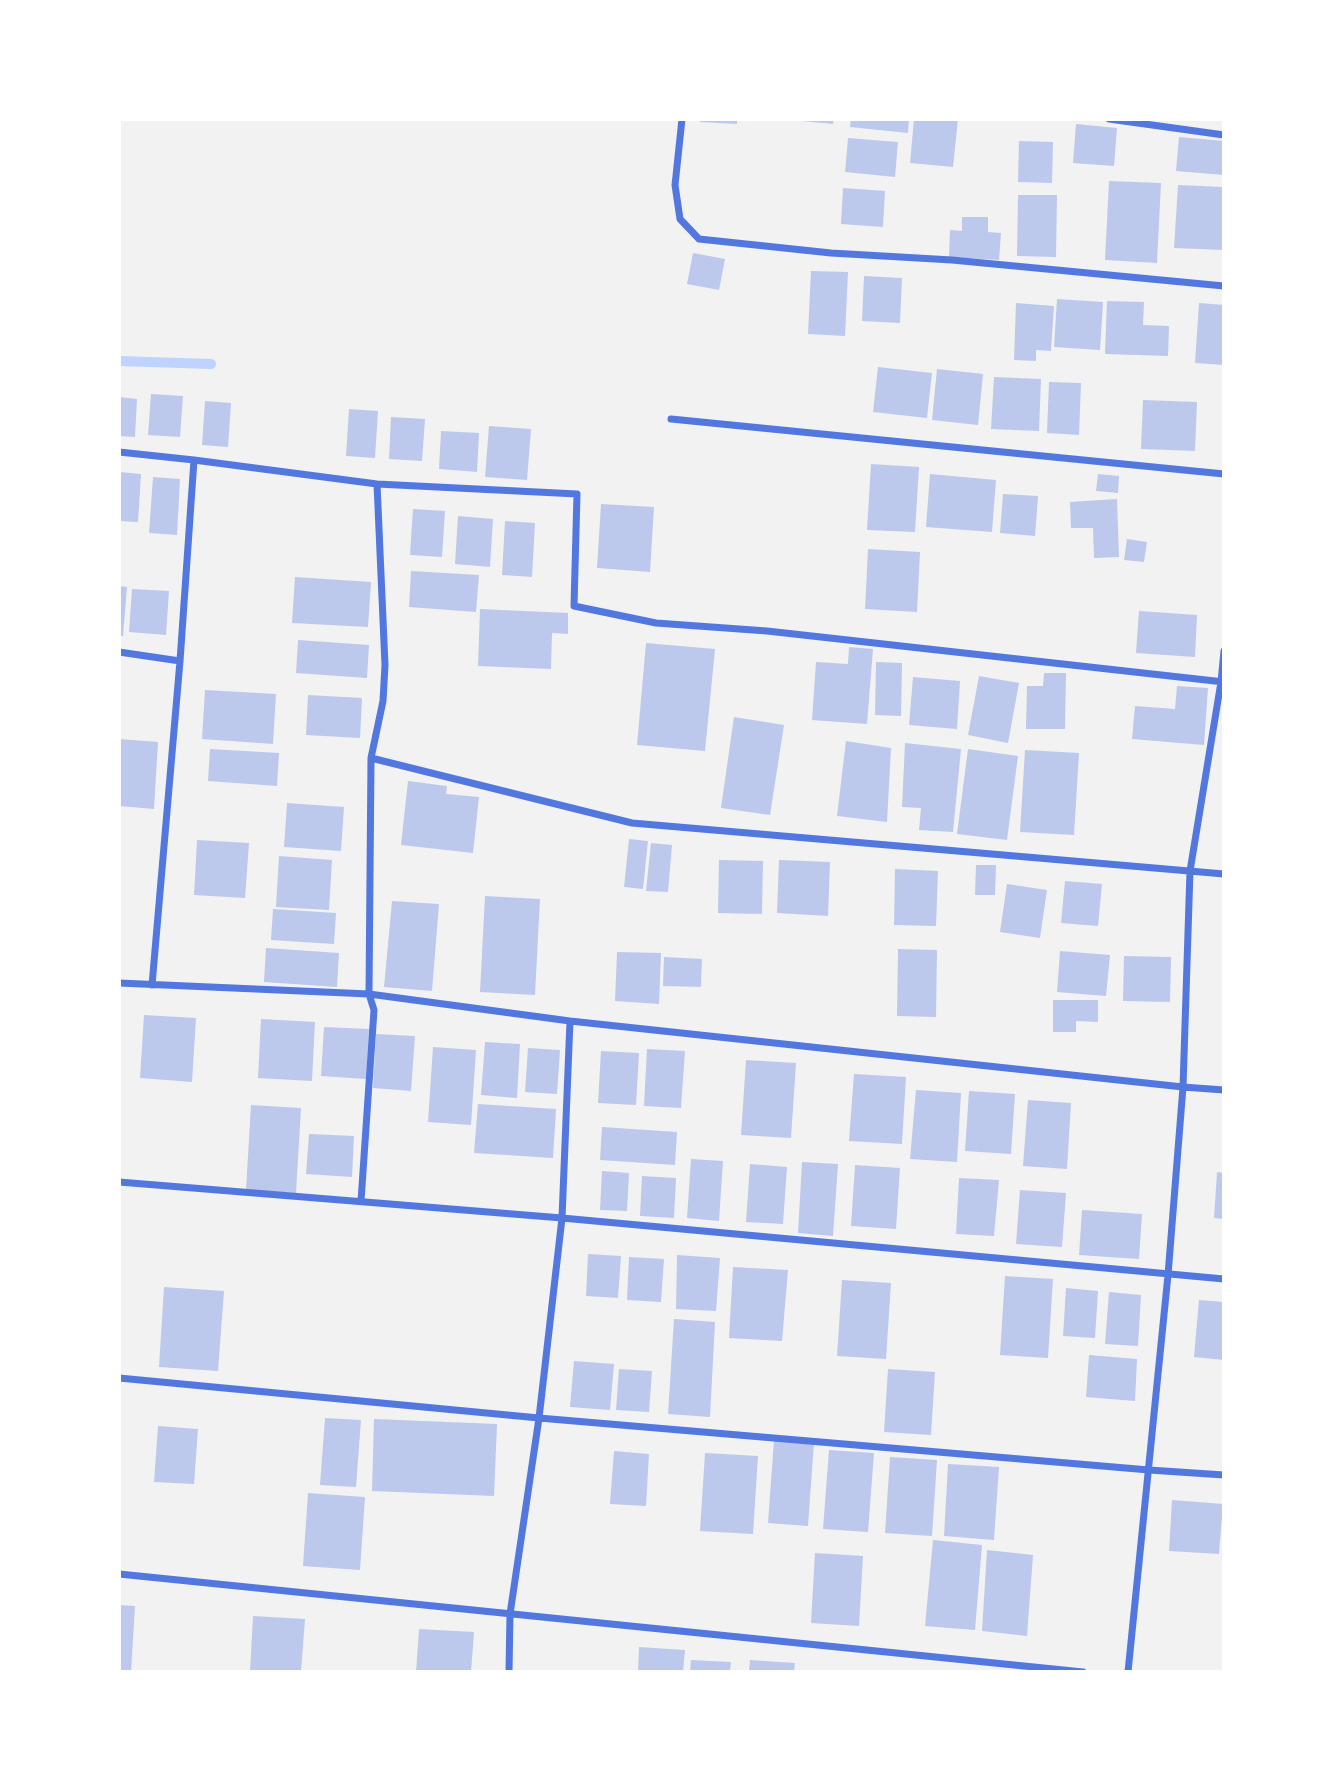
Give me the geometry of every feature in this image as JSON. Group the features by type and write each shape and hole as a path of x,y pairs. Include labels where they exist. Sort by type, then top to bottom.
{"street":[{"path":"682,119 675,185 680,219 699,240 831,253 952,260 1224,286"},
{"path":"1109,119 1224,135"},
{"path":"671,419 1224,474"},
{"path":"119,452 377,484 577,494 574,606 656,623 781,632 1223,682"},
{"path":"152,985 194,460"},
{"path":"361,1201 374,1010 369,994 371,758 383,701 385,665 377,484"},
{"path":"1128,1672 1183,1087 1190,871 1223,682 1224,651"},
{"path":"119,652 180,661"},
{"path":"371,758 632,823 1224,874"},
{"path":"119,983 369,994 570,1021 1224,1090"},
{"path":"509,1672 510,1614 539,1418 562,1219 570,1021"},
{"path":"119,1182 361,1201 1224,1279"},
{"path":"119,1378 539,1418 1224,1475"},
{"path":"119,1574 1083,1672"}],"building":[{"path":"700,119 737,119 737,124 700,122"},
{"path":"802,119 834,119 833,124"},
{"path":"851,119 909,119 908,133 850,127"},
{"path":"914,119 958,119 953,167 910,163"},
{"path":"1076,124 1117,128 1114,166 1073,163"},
{"path":"1179,137 1224,141 1224,175 1176,171"},
{"path":"848,138 898,142 895,177 845,172"},
{"path":"1019,141 1053,142 1052,183 1018,182"},
{"path":"1109,181 1161,183 1157,263 1105,260"},
{"path":"1178,185 1224,187 1224,250 1174,248"},
{"path":"843,188 885,191 883,227 841,224"},
{"path":"1018,195 1057,195 1056,257 1017,256"},
{"path":"962,217 988,217 988,232 1001,233 999,260 949,257 950,230 962,231"},
{"path":"693,253 725,259 719,290 687,284"},
{"path":"811,271 848,272 845,336 808,334"},
{"path":"864,276 902,278 900,323 862,321"},
{"path":"1057,299 1103,302 1100,350 1054,347"},
{"path":"1107,301 1144,302 1143,325 1169,326 1168,356 1105,354"},
{"path":"1016,303 1054,306 1051,351 1036,350 1036,361 1014,360"},
{"path":"1199,303 1224,305 1224,365 1195,363"},
{"path":"878,367 932,373 927,418 873,412"},
{"path":"937,369 983,374 978,425 932,420"},
{"path":"994,377 1041,379 1039,431 991,429"},
{"path":"1049,382 1081,383 1079,435 1047,433"},
{"path":"151,394 183,396 180,437 148,435"},
{"path":"119,397 137,399 135,437 119,436"},
{"path":"1143,400 1197,402 1195,451 1141,449"},
{"path":"205,401 231,403 228,447 202,445"},
{"path":"349,409 378,411 375,458 346,456"},
{"path":"391,417 425,419 422,461 389,459"},
{"path":"489,426 531,429 527,480 485,477"},
{"path":"441,431 479,433 477,472 439,469"},
{"path":"871,464 919,467 915,532 867,530"},
{"path":"119,472 141,474 138,522 119,521"},
{"path":"930,474 996,480 992,532 926,527"},
{"path":"1098,474 1119,476 1118,493 1096,491"},
{"path":"153,477 180,479 177,535 149,533"},
{"path":"1003,494 1038,496 1035,536 1000,533"},
{"path":"1117,499 1119,557 1094,558 1093,528 1071,528 1070,502"},
{"path":"601,504 654,507 650,572 597,568"},
{"path":"413,509 445,511 442,557 410,555"},
{"path":"458,516 493,519 490,567 455,564"},
{"path":"505,521 535,523 532,577 502,575"},
{"path":"1127,539 1147,542 1144,562 1124,560"},
{"path":"868,549 920,552 917,612 865,609"},
{"path":"411,571 479,575 476,612 409,607"},
{"path":"295,577 371,582 368,627 292,623"},
{"path":"119,586 127,587 123,636 119,636"},
{"path":"132,589 169,591 166,635 129,632"},
{"path":"480,609 568,613 568,634 552,633 551,669 478,666"},
{"path":"1139,611 1197,615 1195,657 1136,653"},
{"path":"298,640 369,645 367,678 296,673"},
{"path":"646,643 715,649 705,751 637,745"},
{"path":"849,647 873,649 867,724 812,720 816,662 848,664"},
{"path":"876,662 902,663 901,716 875,715"},
{"path":"1044,673 1066,673 1065,729 1026,729 1027,686 1043,686"},
{"path":"979,676 1019,683 1008,743 968,735"},
{"path":"913,677 960,681 957,729 909,725"},
{"path":"1177,686 1208,688 1204,745 1132,739 1135,706 1175,709"},
{"path":"205,690 276,694 273,744 202,739"},
{"path":"308,695 362,698 360,738 306,735"},
{"path":"734,717 784,725 770,815 721,808"},
{"path":"119,739 158,742 154,809 119,806"},
{"path":"846,741 891,748 887,822 837,816"},
{"path":"905,743 961,749 953,832 919,830 921,808 902,807"},
{"path":"210,749 279,753 277,786 208,781"},
{"path":"968,749 1018,756 1007,840 957,834"},
{"path":"1025,750 1079,753 1074,835 1020,832"},
{"path":"408,781 447,786 446,794 479,797 473,853 401,845"},
{"path":"287,803 344,807 341,851 284,847"},
{"path":"629,839 648,841 643,889 624,887"},
{"path":"197,840 249,843 245,898 194,895"},
{"path":"651,843 672,845 668,892 646,891"},
{"path":"279,856 332,860 329,910 276,907"},
{"path":"719,860 763,861 762,914 718,913"},
{"path":"779,860 830,862 828,916 777,913"},
{"path":"976,865 996,865 995,895 975,895"},
{"path":"895,869 938,871 936,926 894,925"},
{"path":"1065,881 1102,884 1098,926 1061,923"},
{"path":"1007,884 1047,890 1040,938 1000,932"},
{"path":"485,896 540,899 535,995 480,992"},
{"path":"392,901 439,904 432,991 384,987"},
{"path":"273,909 336,913 334,944 271,940"},
{"path":"266,948 339,953 337,987 264,982"},
{"path":"898,949 937,950 936,1017 897,1016"},
{"path":"1060,951 1110,955 1106,996 1057,992"},
{"path":"617,952 661,953 659,1004 615,1001"},
{"path":"1124,956 1171,957 1170,1002 1123,1001"},
{"path":"664,957 702,959 701,987 663,986"},
{"path":"1053,1000 1098,1000 1098,1022 1076,1021 1076,1032 1053,1032"},
{"path":"144,1015 196,1018 192,1082 140,1078"},
{"path":"261,1019 315,1022 312,1081 258,1078"},
{"path":"324,1027 369,1029 366,1079 321,1076"},
{"path":"376,1034 415,1036 411,1091 373,1088"},
{"path":"485,1042 520,1044 517,1098 481,1095"},
{"path":"433,1047 476,1050 471,1125 428,1122"},
{"path":"528,1048 560,1050 557,1094 525,1092"},
{"path":"647,1049 685,1051 681,1108 644,1106"},
{"path":"601,1051 639,1053 636,1105 598,1103"},
{"path":"746,1060 796,1063 791,1138 741,1135"},
{"path":"854,1074 906,1077 902,1144 849,1141"},
{"path":"916,1090 961,1093 957,1162 910,1159"},
{"path":"969,1091 1015,1094 1011,1154 965,1151"},
{"path":"1028,1100 1071,1103 1067,1169 1023,1166"},
{"path":"478,1104 556,1109 553,1158 474,1153"},
{"path":"251,1105 301,1108 296,1193 246,1190"},
{"path":"602,1127 677,1132 675,1165 600,1160"},
{"path":"309,1134 354,1136 352,1177 306,1174"},
{"path":"691,1159 723,1161 719,1221 687,1218"},
{"path":"802,1162 838,1164 833,1236 798,1233"},
{"path":"750,1164 787,1167 783,1224 746,1222"},
{"path":"855,1165 900,1168 896,1229 851,1226"},
{"path":"602,1171 629,1173 627,1211 600,1210"},
{"path":"1217,1172 1224,1173 1224,1219 1214,1218"},
{"path":"642,1176 676,1178 674,1218 640,1216"},
{"path":"959,1178 999,1180 994,1236 956,1234"},
{"path":"1020,1190 1066,1193 1062,1247 1016,1244"},
{"path":"1082,1210 1142,1214 1139,1259 1079,1255"},
{"path":"588,1254 621,1256 618,1298 586,1296"},
{"path":"677,1255 720,1258 716,1311 676,1309"},
{"path":"629,1257 664,1259 661,1302 627,1300"},
{"path":"733,1267 788,1270 782,1341 729,1338"},
{"path":"1005,1276 1053,1279 1048,1358 1000,1355"},
{"path":"842,1280 891,1283 886,1359 837,1356"},
{"path":"164,1287 224,1291 218,1371 159,1367"},
{"path":"1066,1288 1098,1291 1095,1338 1063,1336"},
{"path":"1109,1292 1141,1295 1138,1346 1105,1344"},
{"path":"1199,1300 1224,1302 1224,1360 1194,1357"},
{"path":"674,1319 715,1322 710,1417 668,1414"},
{"path":"1089,1355 1137,1359 1135,1401 1086,1397"},
{"path":"574,1361 614,1364 610,1410 570,1407"},
{"path":"619,1369 652,1371 649,1412 616,1410"},
{"path":"888,1369 935,1372 931,1435 884,1432"},
{"path":"325,1418 361,1420 356,1487 320,1485"},
{"path":"374,1419 497,1424 494,1496 372,1491"},
{"path":"158,1426 198,1429 194,1484 154,1482"},
{"path":"774,1440 814,1442 808,1526 768,1523"},
{"path":"829,1450 874,1453 868,1532 823,1529"},
{"path":"614,1451 649,1454 646,1506 610,1504"},
{"path":"705,1453 758,1456 753,1534 700,1531"},
{"path":"890,1457 937,1460 932,1536 885,1533"},
{"path":"948,1464 999,1467 994,1540 944,1536"},
{"path":"308,1493 365,1497 360,1570 303,1566"},
{"path":"1172,1500 1223,1504 1219,1554 1169,1551"},
{"path":"933,1540 982,1545 975,1630 925,1626"},
{"path":"987,1550 1033,1555 1027,1636 982,1631"},
{"path":"815,1553 863,1556 859,1626 811,1623"},
{"path":"119,1605 135,1606 131,1672 119,1672"},
{"path":"253,1616 305,1619 301,1672 250,1672"},
{"path":"419,1629 474,1632 471,1672 416,1672"},
{"path":"639,1647 685,1650 683,1672 638,1672"},
{"path":"691,1660 731,1662 730,1672 690,1672"},
{"path":"750,1660 795,1663 794,1672 749,1672"}],"waterway":[{"path":"119,361 211,364"}]}
